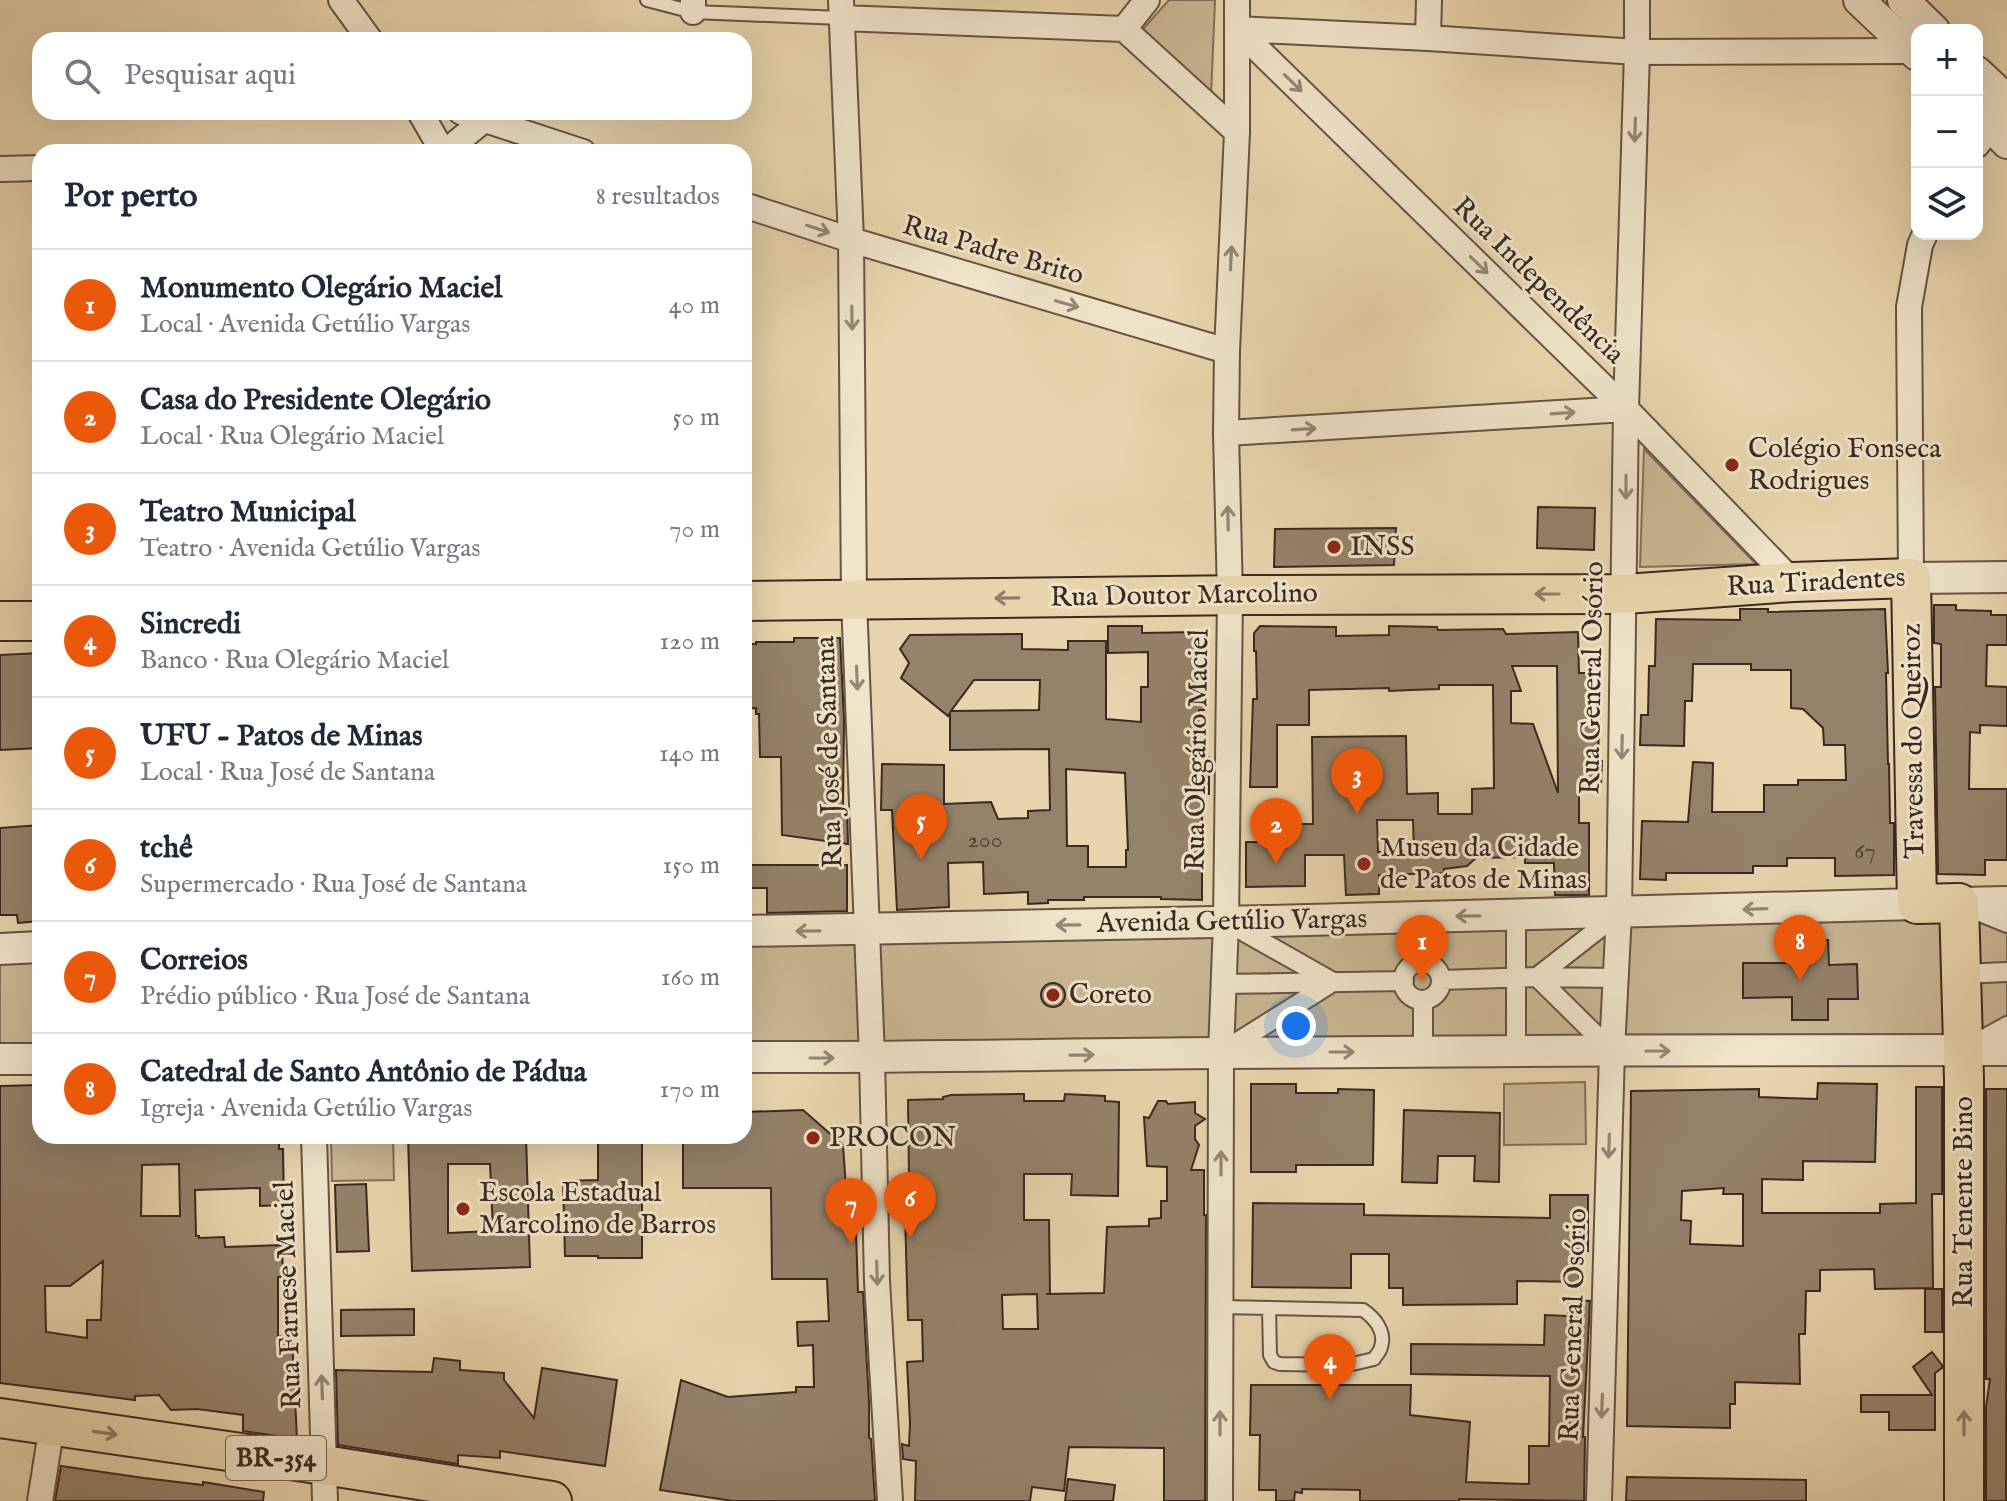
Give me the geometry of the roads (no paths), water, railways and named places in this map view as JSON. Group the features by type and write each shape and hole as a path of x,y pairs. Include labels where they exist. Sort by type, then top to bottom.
{"main road":[{"name":"Rua Tiradentes","path":"1625,594 1793,582 1911,578"},
{"name":"Travessa do Queiroz","path":"1911,578 1917,904"},
{"name":"Rua Doutor Marcolino","path":"752,601 1625,594"},
{"path":"0,621 32,621"},
{"name":"Avenida Getúlio Vargas","path":"1917,904 1959,903"},
{"name":"Rua Tenente Bino","path":"1959,903 1964,1050 1964,1501"},
{"name":"BR-354","path":"0,1418 52,1425 325,1483 552,1501"}],"street":[{"path":"341,0 364,32"},
{"path":"1124,29 1147,0"},
{"name":"Rua Olegário Maciel","path":"1220,1501 1221,1053 1226,922 1230,596 1226,433 1237,132 1237,0"},
{"path":"1428,38 1429,0"},
{"name":"Rua General Osório","path":"1599,1501 1619,913 1626,409 1637,0"},
{"path":"1859,0 1911,38"},
{"path":"1903,0 1913,24"},
{"path":"841,9 1124,29 1237,132"},
{"name":"Rua José de Santana","path":"841,9 851,240 854,600 872,1058 877,1281 890,1501"},
{"path":"1237,29 1637,52 1911,45"},
{"name":"Rua Independência","path":"1237,29 1626,409 1793,582"},
{"path":"1983,90 1994,122"},
{"path":"425,120 438,144"},
{"path":"456,144 471,120"},
{"path":"485,120 559,144"},
{"path":"0,169 32,168"},
{"name":"Rua Padre Brito","path":"752,208 1227,351"},
{"path":"1911,578 1909,307 1922,240"},
{"path":"1226,433 1626,409"},
{"name":"Rua Tiradentes","path":"1911,578 2007,577"},
{"name":"Avenida Getúlio Vargas","path":"1959,903 2007,902"},
{"path":"1959,903 2007,923"},
{"name":"Avenida Getúlio Vargas","path":"752,931 1917,904"},
{"path":"1537,977 1619,913"},
{"path":"1516,915 1516,1051"},
{"path":"1421,917 1422,963"},
{"path":"1226,922 1333,982"},
{"path":"0,949 32,947"},
{"path":"1422,963 1431,964 1441,980 1434,996 1423,1000 1407,992 1404,981 1408,969 1422,963"},
{"path":"1962,974 2007,972"},
{"path":"1537,977 1612,1051"},
{"path":"1441,980 1616,978"},
{"path":"1223,984 1404,981"},
{"path":"1221,1053 1333,982"},
{"path":"1423,1000 1423,1051"},
{"path":"1964,1050 2007,1026"},
{"path":"752,1057 2007,1050"},
{"path":"0,1059 32,1059"},
{"name":"Rua Farnese Maciel","path":"314,1144 325,1483"},
{"path":"40,1501 52,1425"}],"lane":[{"path":"647,0 693,6 841,9"},
{"path":"1220,1307 1269,1308 1363,1310 1372,1316 1380,1328 1382,1346 1374,1359 1348,1365 1274,1362 1270,1355 1269,1308"}],"place":[{"name":"Colégio Fonseca Rodrigues","path":"1732,465"},
{"name":"INSS","path":"1334,547"},
{"name":"Teatro Municipal","path":"1357,814"},
{"name":"UFU - Patos de Minas","path":"921,860"},
{"name":"Casa do Presidente Olegário","path":"1276,864"},
{"name":"Museu da Cidade de Patos de Minas","path":"1364,864"},
{"name":"Monumento Olegário Maciel","path":"1422,981"},
{"name":"Catedral de Santo Antônio de Pádua","path":"1800,981"},
{"name":"Coreto","path":"1053,995"},
{"name":"PROCON","path":"813,1138"},
{"name":"Escola Estadual Marcolino de Barros","path":"463,1209"},
{"name":"tchê","path":"910,1238"},
{"name":"Correios","path":"851,1244"},
{"name":"Sincredi","path":"1330,1400"}]}
